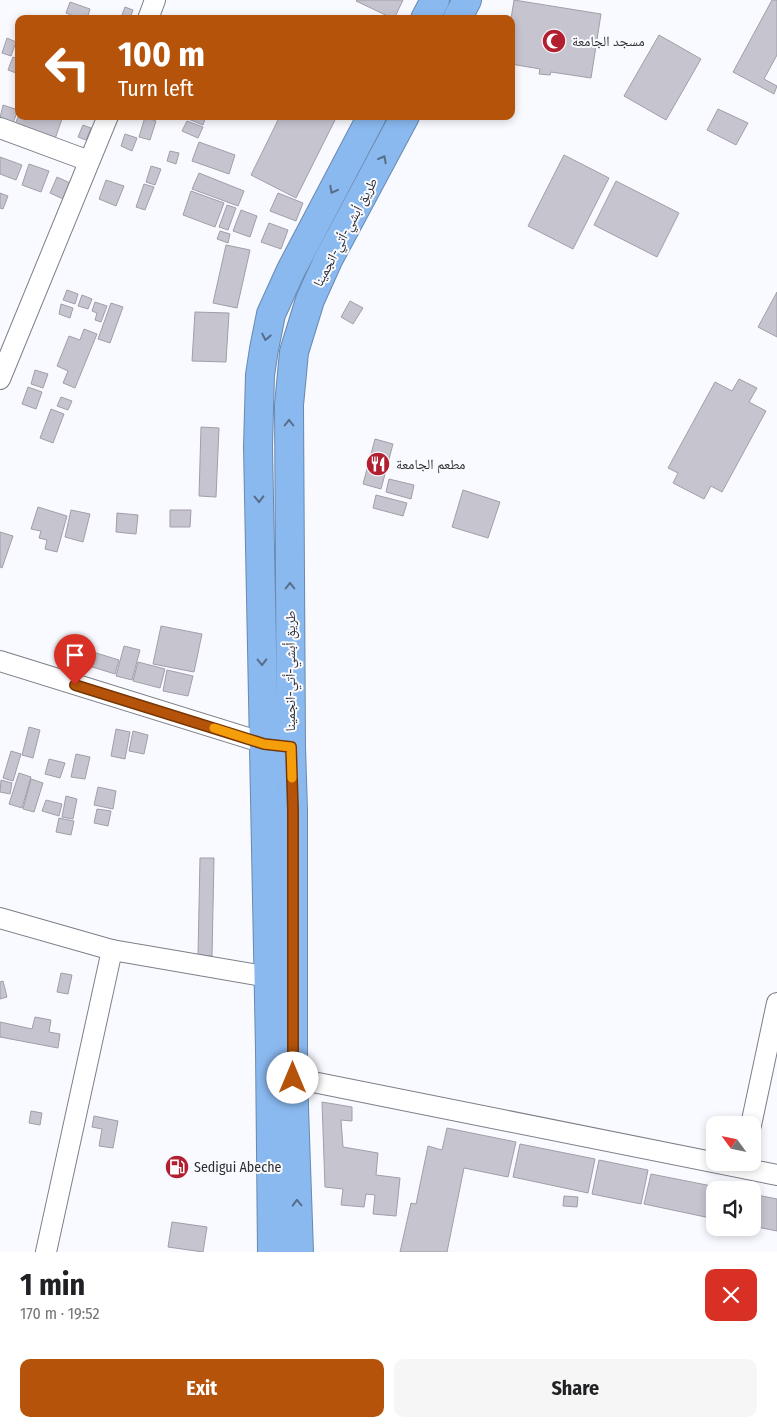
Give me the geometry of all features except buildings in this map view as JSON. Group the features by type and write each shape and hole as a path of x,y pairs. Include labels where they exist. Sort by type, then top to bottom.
{"highway":[{"path":"427,15 435,0"},
{"path":"459,15 467,0"},
{"path":"272,1252 269,977 258,447 260,374 271,314 291,270 370,120"},
{"name":"طريق أبشي-أتي-انجمينا","path":"299,1252 293,1078 293,810 289,405 294,352 310,300 328,260 403,120"}],"street":[{"path":"149,15 155,0"},
{"path":"0,379 106,120"},
{"path":"0,128 89,161"},
{"path":"0,662 264,744 291,747"},
{"path":"0,918 112,950 269,977"},
{"path":"46,1252 112,950"},
{"path":"753,1116 777,1003"},
{"path":"293,1078 706,1158"},
{"path":"761,1170 777,1175"}],"slow traffic":[{"path":"214,728 264,744 291,747 292,778"}],"place":[{"name":"مسجد الجامعة","path":"554,41"},
{"name":"مطعم الجامعة","path":"378,464"},
{"name":"Sedigui Abeche","path":"177,1167"}],"route":[{"path":"75,685 264,744 291,747 293,810 293,1078"}]}
